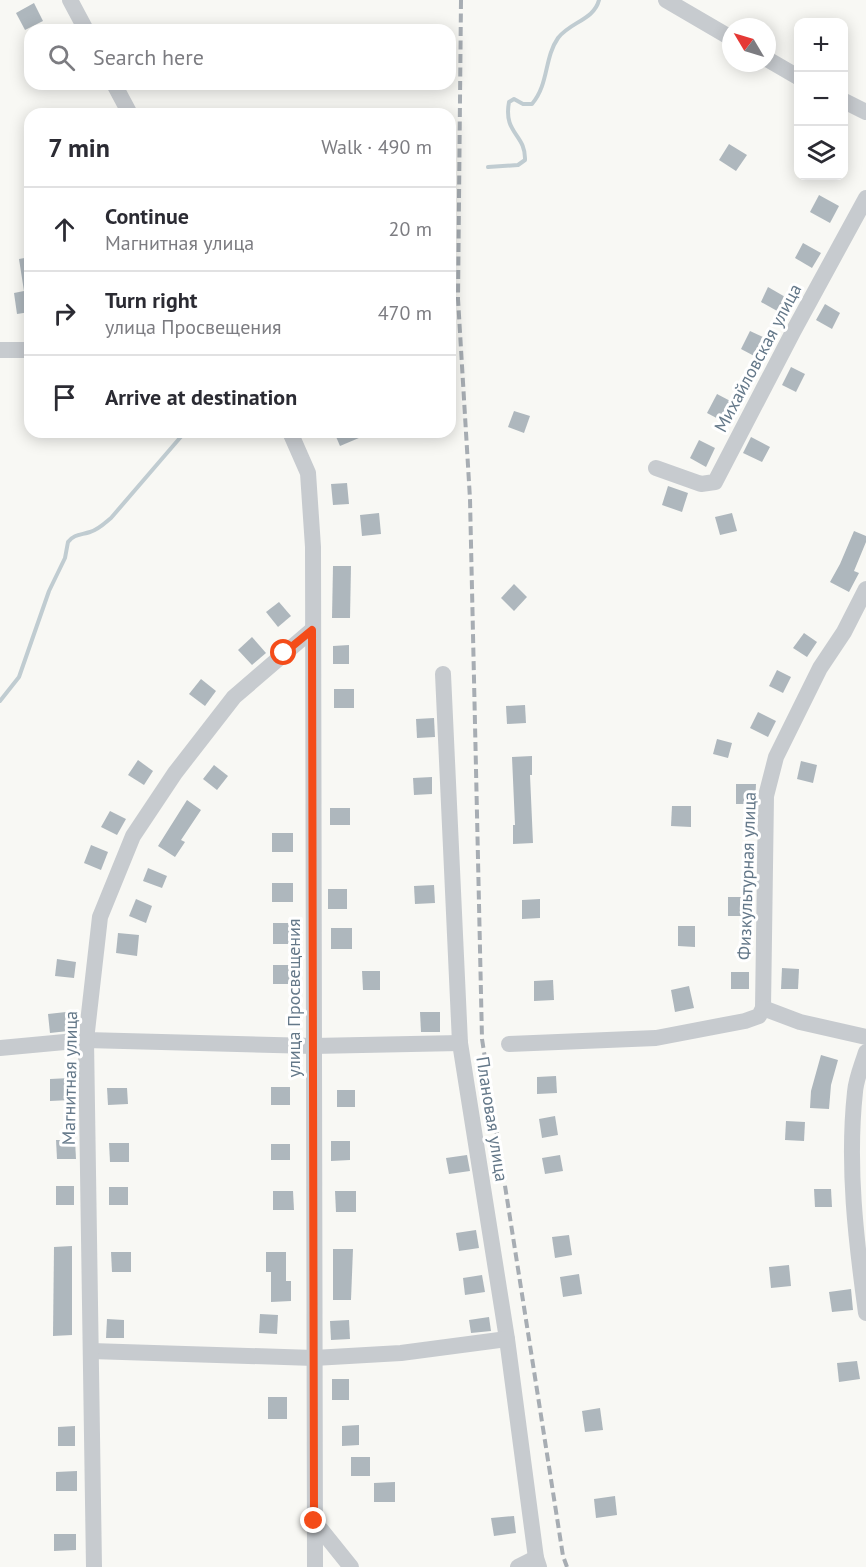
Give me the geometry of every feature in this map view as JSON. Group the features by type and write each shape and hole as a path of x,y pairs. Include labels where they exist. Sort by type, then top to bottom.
{"street":[{"path":"70,0 83,24"},
{"path":"666,0 722,33"},
{"path":"776,64 794,75"},
{"path":"117,90 127,108"},
{"path":"848,103 866,112"},
{"name":"Михайловская улица","path":"656,468 701,484 716,482 794,330 866,198"},
{"path":"0,350 24,350"},
{"name":"улица Просвещения","path":"293,438 308,473 313,547 315,1567"},
{"name":"Физкультурная улица","path":"763,1008 766,796 776,756 820,668 844,632 866,589"},
{"name":"Магнитная улица","path":"94,1567 86,1040 100,917 133,836 175,773 234,697 312,630"},
{"name":"Плановая улица","path":"443,674 460,1043 507,1339 537,1562"},
{"path":"509,1044 656,1038 745,1021 759,1016 763,1008 800,1022 866,1037"},
{"path":"0,1048 86,1040 313,1046 460,1043"},
{"path":"866,1052 855,1090 852,1153 854,1213 866,1313"},
{"path":"91,1351 314,1358 401,1353 507,1339"},
{"path":"314,1521 351,1567"},
{"path":"518,1567 537,1562"}],"building":[{"path":"34,3 43,21 37,24 24,24 24,28 16,13"},
{"path":"729,144 747,155 736,171 719,160"},
{"path":"819,195 839,206 830,223 810,212"},
{"path":"803,243 821,253 812,268 795,258"},
{"path":"24,258 24,291 19,259"},
{"path":"768,287 787,298 779,312 761,302"},
{"path":"24,291 24,313 17,314 14,293"},
{"path":"825,304 840,313 832,329 816,320"},
{"path":"750,331 767,339 758,358 741,349"},
{"path":"791,367 805,374 796,392 782,385"},
{"path":"717,394 736,404 726,423 707,413"},
{"path":"514,411 530,416 524,433 508,427"},
{"path":"751,437 770,447 762,462 743,453"},
{"path":"337,438 359,438 340,446"},
{"path":"699,440 715,448 706,467 690,458"},
{"path":"347,483 349,504 333,505 331,484"},
{"path":"668,486 688,493 682,512 662,505"},
{"path":"379,513 381,534 362,536 360,515"},
{"path":"732,513 737,531 720,535 715,517"},
{"path":"854,531 866,536 866,542 854,571 859,573 849,592 830,582"},
{"path":"333,566 351,566 350,618 332,618"},
{"path":"514,584 527,597 514,611 501,598"},
{"path":"279,602 291,616 278,627 266,612"},
{"path":"804,633 817,642 807,657 793,648"},
{"path":"252,637 266,653 252,665 238,650"},
{"path":"349,645 349,664 333,664 333,646"},
{"path":"777,670 791,677 783,693 769,686"},
{"path":"201,679 216,691 205,706 189,694"},
{"path":"334,689 354,689 354,708 334,708"},
{"path":"525,705 526,723 507,724 506,706"},
{"path":"758,712 776,721 768,737 750,728"},
{"path":"434,718 435,737 417,738 416,719"},
{"path":"717,739 732,743 728,758 713,754"},
{"path":"532,756 532,775 530,775 533,843 513,844 513,825 515,825 512,757"},
{"path":"138,760 153,771 144,785 128,775"},
{"path":"801,761 817,765 813,783 797,779"},
{"path":"214,765 228,776 217,790 203,779"},
{"path":"432,777 432,794 414,795 413,778"},
{"path":"736,784 756,784 755,804 736,804"},
{"path":"187,800 201,810 181,840 185,842 175,857 158,846"},
{"path":"672,806 691,806 691,827 671,826"},
{"path":"330,808 350,808 350,825 330,825"},
{"path":"110,811 126,819 117,835 101,827"},
{"path":"272,833 293,833 293,852 272,852"},
{"path":"91,845 108,852 101,870 84,863"},
{"path":"148,868 167,876 162,888 143,881"},
{"path":"272,883 293,883 293,902 272,902"},
{"path":"434,885 435,903 415,904 414,886"},
{"path":"328,889 347,889 347,909 328,909"},
{"path":"728,897 748,897 748,916 728,916"},
{"path":"136,899 152,906 146,923 129,916"},
{"path":"540,899 540,918 522,919 522,900"},
{"path":"273,923 293,923 293,944 273,944"},
{"path":"678,926 695,926 695,947 678,946"},
{"path":"331,928 352,928 352,949 331,949"},
{"path":"118,933 139,935 137,956 116,953"},
{"path":"57,959 76,962 74,978 55,976"},
{"path":"273,965 292,965 292,984 273,984"},
{"path":"782,968 799,969 798,989 781,989"},
{"path":"362,971 380,971 380,990 363,990"},
{"path":"731,972 749,972 749,989 731,989"},
{"path":"553,980 554,1000 534,1001 534,981"},
{"path":"689,986 694,1008 675,1012 671,990"},
{"path":"66,1012 68,1031 50,1033 48,1014"},
{"path":"420,1012 440,1012 440,1032 421,1032"},
{"path":"821,1055 838,1060 831,1085 829,1109 810,1108 811,1091"},
{"path":"556,1076 557,1093 537,1094 537,1077"},
{"path":"70,1078 70,1100 50,1101 50,1079"},
{"path":"271,1087 290,1087 290,1105 271,1105"},
{"path":"107,1088 127,1088 128,1104 108,1105"},
{"path":"337,1090 355,1090 355,1107 337,1107"},
{"path":"555,1116 558,1135 542,1138 539,1119"},
{"path":"786,1121 805,1122 804,1141 785,1140"},
{"path":"56,1140 75,1140 76,1159 57,1159"},
{"path":"331,1141 350,1141 350,1160 331,1161"},
{"path":"109,1143 129,1143 129,1162 110,1162"},
{"path":"271,1144 290,1144 290,1160 271,1160"},
{"path":"467,1155 470,1171 449,1174 446,1158"},
{"path":"560,1155 563,1171 545,1174 542,1158"},
{"path":"56,1186 74,1186 74,1205 56,1205"},
{"path":"109,1187 128,1187 128,1205 109,1205"},
{"path":"814,1189 831,1189 832,1207 815,1207"},
{"path":"273,1191 293,1191 294,1210 273,1210"},
{"path":"335,1191 356,1191 356,1212 336,1212"},
{"path":"476,1230 479,1248 459,1251 456,1233"},
{"path":"569,1235 572,1255 555,1258 552,1237"},
{"path":"72,1246 72,1335 53,1336 54,1247"},
{"path":"333,1249 353,1249 351,1300 333,1300"},
{"path":"111,1252 131,1252 131,1272 112,1272"},
{"path":"266,1252 286,1252 286,1281 291,1281 291,1301 271,1302 271,1272 266,1272"},
{"path":"789,1265 791,1286 771,1288 769,1267"},
{"path":"579,1274 582,1294 563,1297 560,1277"},
{"path":"482,1275 485,1292 465,1295 463,1278"},
{"path":"851,1289 853,1310 832,1312 829,1292"},
{"path":"260,1314 278,1315 277,1334 259,1333"},
{"path":"489,1317 491,1331 471,1333 469,1320"},
{"path":"107,1319 124,1320 124,1338 106,1338"},
{"path":"349,1320 350,1339 331,1340 330,1321"},
{"path":"857,1361 860,1379 839,1382 837,1363"},
{"path":"332,1379 349,1379 349,1400 332,1400"},
{"path":"268,1397 287,1397 287,1419 268,1419"},
{"path":"600,1408 603,1430 585,1432 582,1411"},
{"path":"359,1425 359,1445 342,1446 342,1426"},
{"path":"75,1426 75,1446 58,1446 58,1427"},
{"path":"351,1457 370,1457 370,1476 351,1476"},
{"path":"77,1471 77,1491 56,1491 56,1472"},
{"path":"395,1482 395,1502 374,1502 374,1483"},
{"path":"615,1496 617,1515 596,1518 594,1499"},
{"path":"514,1516 516,1533 494,1536 491,1518"},
{"path":"54,1534 76,1534 76,1550 54,1551"}],"waterway":[{"path":"488,167 518,165 525,160 522,144 509,121 509,102 514,99 523,104 532,104 541,88 550,54 558,38 587,17 599,0"},
{"path":"0,701 19,677 49,591 65,558 70,539 96,530 111,518 180,438"}],"railway":[{"path":"461,0 458,299 470,499 482,1039 563,1556 567,1567"}],"route":[{"path":"284,653 312,630 314,1521"}]}
